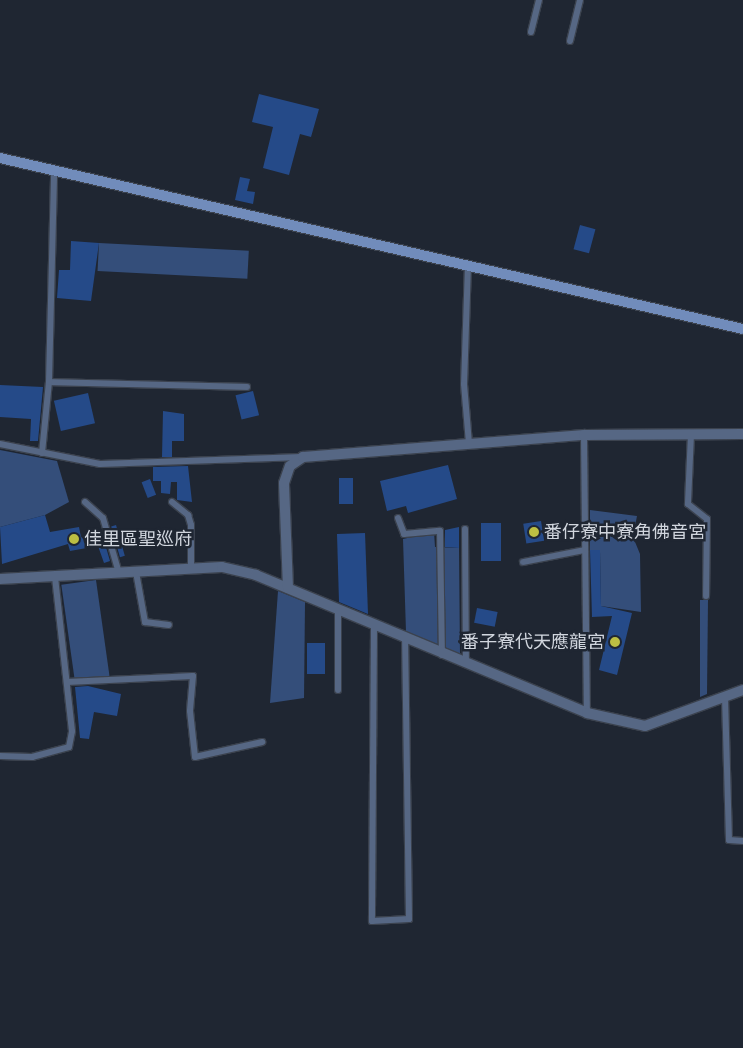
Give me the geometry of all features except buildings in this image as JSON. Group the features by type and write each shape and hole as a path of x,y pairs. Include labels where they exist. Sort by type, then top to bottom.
{"street":[{"path":"0,158 468,263 743,328"},
{"path":"288,588 284,483 290,466 303,457 584,435 743,434"},
{"path":"0,579 222,567 288,588 405,640 587,714 645,726 743,690"}],"lane":[{"path":"532,32 539,0"},
{"path":"570,41 580,0"},
{"path":"42,453 49,382 54,170"},
{"path":"468,263 464,384 469,443"},
{"path":"49,382 247,387"},
{"path":"691,434 693,469 688,504 707,519 706,596"},
{"path":"584,435 587,714"},
{"path":"0,444 100,464 303,457"},
{"path":"85,502 102,518 119,573"},
{"path":"172,502 188,515 192,525 192,568"},
{"path":"398,518 404,534 440,531 442,655"},
{"path":"465,529 466,664"},
{"path":"523,562 585,550"},
{"path":"136,572 145,622 169,625"},
{"path":"0,756 32,757 70,747 72,731 55,576"},
{"path":"338,611 338,690"},
{"path":"374,626 372,921 409,919 405,640"},
{"path":"67,682 193,676 190,711 195,757 262,742"},
{"path":"725,697 729,840 743,841"}],"shaded area":[{"path":"99,243 249,251 247,279 98,271"},
{"path":"0,450 57,461 69,502 45,515 0,527"},
{"path":"590,510 637,516 633,537 640,554 641,612 601,606 600,551 590,550"},
{"path":"434,532 435,547 459,548 460,655 406,632 403,539"},
{"path":"96,580 109,676 75,681 61,585"},
{"path":"278,591 305,602 304,698 270,703"},
{"path":"700,600 708,600 707,694 700,697"}],"place":[{"name":"番仔寮中寮角佛音宮","path":"534,532"},
{"name":"佳里區聖巡府","path":"74,539"},
{"name":"番子寮代天應龍宮","path":"615,642"}]}
